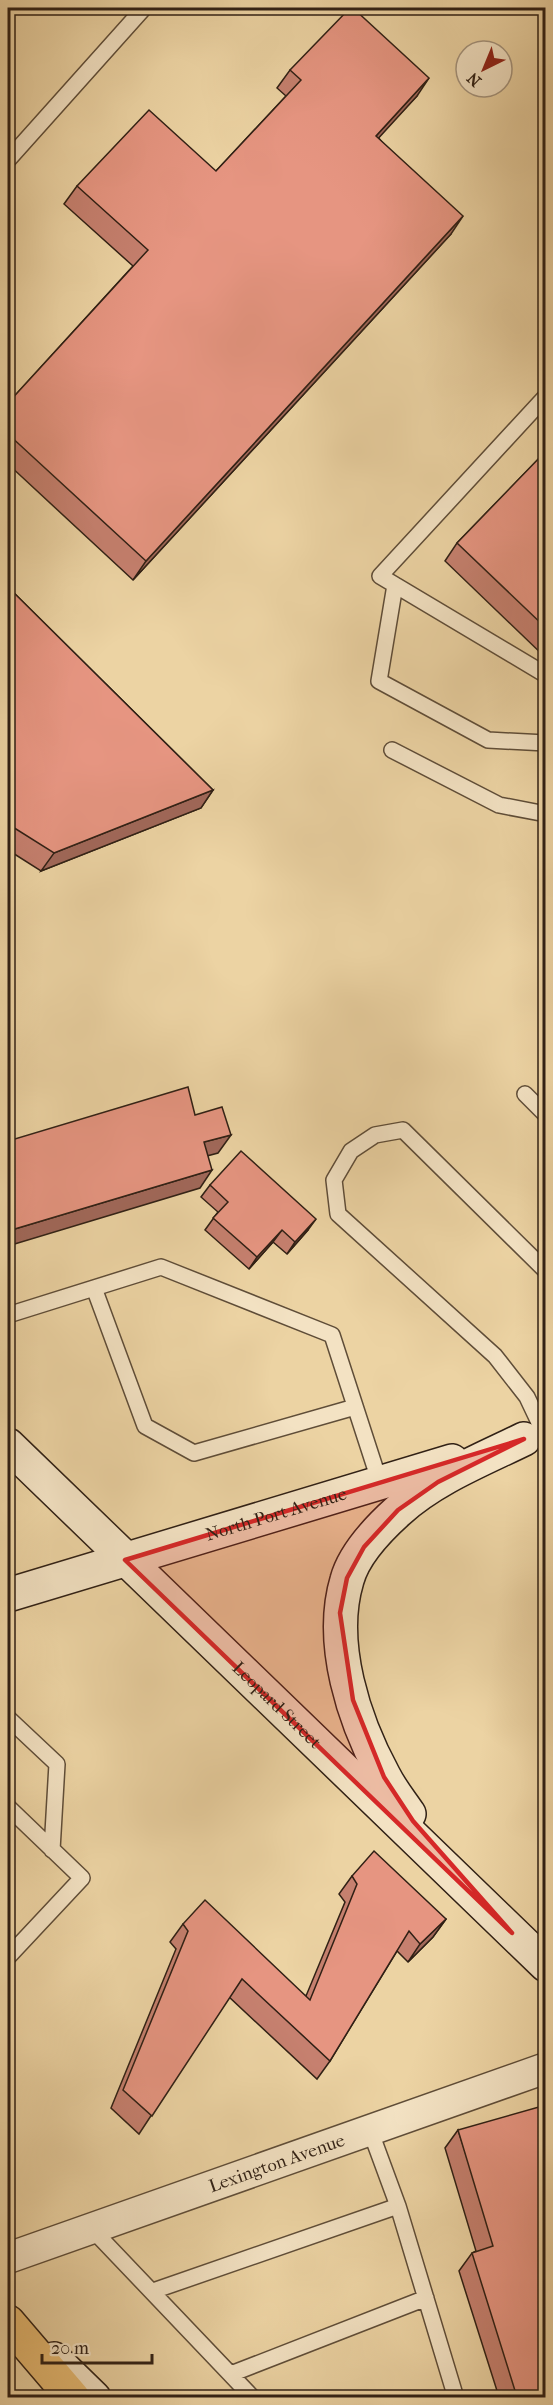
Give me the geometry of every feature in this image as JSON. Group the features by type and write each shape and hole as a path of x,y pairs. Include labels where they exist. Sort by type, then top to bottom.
{"highway":[{"path":"8,2322 73,2397"}],"main road":[{"name":"North Port Avenue","path":"8,1595 538,1435"},
{"path":"512,1933 413,1821 384,1777 365,1735 353,1700 344,1664 340,1613 347,1578 358,1557 364,1547 398,1510 438,1482 538,1435"},
{"name":"Leopard Street","path":"8,1444 546,1965"},
{"path":"8,2314 94,2397"}],"street":[{"name":"Lexington Avenue","path":"8,2258 546,2068"}],"lane":[{"path":"8,160 144,8"},
{"path":"544,403 380,576 546,675"},
{"path":"395,585 379,681 488,740 546,743"},
{"path":"392,750 499,805 546,814"},
{"path":"525,1094 546,1114"},
{"path":"538,1435 527,1397 495,1356 338,1214 334,1180 351,1151 375,1135 403,1130 546,1271"},
{"path":"8,1315 161,1267 332,1335 380,1483"},
{"path":"94,1288 145,1426 194,1453 355,1407"},
{"path":"8,1718 57,1764 52,1850"},
{"path":"8,1807 82,1878 8,1957"},
{"path":"370,2130 398,2206 456,2397"},
{"path":"153,2291 398,2206"},
{"path":"92,2228 253,2397"},
{"path":"231,2374 426,2298"}],"highlighted area":[{"path":"524,1439 438,1482 398,1510 364,1547 347,1578 340,1613 353,1700 384,1777 413,1821 512,1933 125,1560"}],"building":[{"path":"350,8 353,8 429,78 376,136 463,216 146,561 8,434 8,403 148,250 77,186 149,110 216,171 301,80 290,70"},
{"path":"546,451 546,628 457,543"},
{"path":"8,587 213,790 54,853 8,824"},
{"path":"188,1087 195,1115 222,1107 231,1135 204,1142 212,1170 8,1231 8,1141"},
{"path":"241,1151 316,1219 295,1242 282,1230 257,1257 213,1218 228,1202 210,1185"},
{"path":"374,1851 446,1919 420,1944 409,1931 330,2061 242,1979 152,2116 123,2090 188,1931 183,1924 205,1900 310,2000 357,1884 352,1876"},
{"path":"546,2105 546,2397 517,2397 472,2253 493,2246 458,2130"}]}
